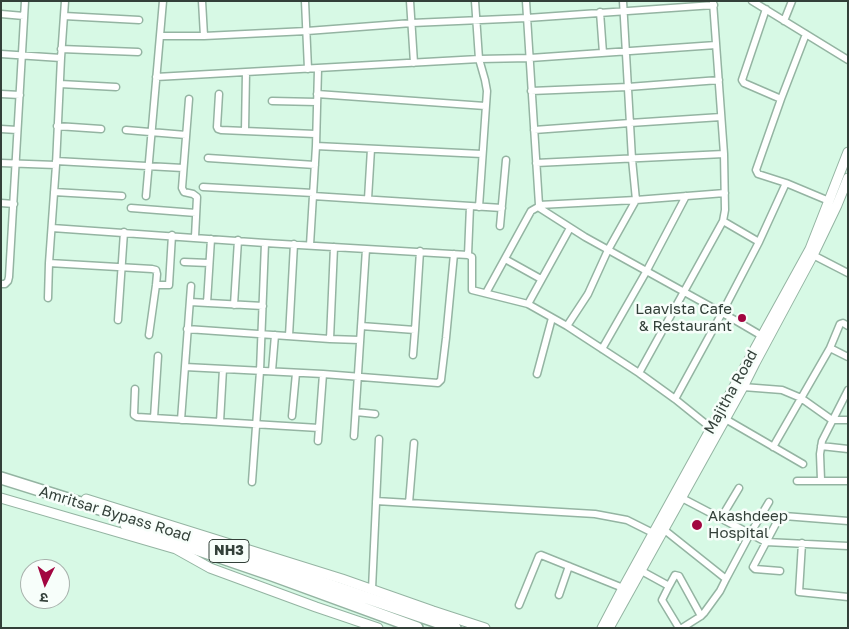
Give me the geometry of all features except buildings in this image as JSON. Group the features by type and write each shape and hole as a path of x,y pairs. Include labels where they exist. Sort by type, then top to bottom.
{"highway":[{"name":"Amritsar Bypass Road","path":"1,478 264,562 455,628"},
{"name":"Amritsar Bypass Road","path":"1,486 194,548 416,628"},
{"path":"182,552 194,548"},
{"path":"264,562 279,558"}],"main road":[{"name":"Majitha Road","path":"678,497 711,428 722,417 743,387 810,254 848,152"},
{"name":"Majitha Road","path":"609,628 638,569 722,417 762,336 838,205 848,178"},
{"path":"1,472 279,558 485,628"},
{"path":"1,498 114,530 182,552 210,568 378,628"},
{"name":"Majitha Road","path":"602,628 623,588 638,569 653,533 661,527"}],"street":[{"path":"1,284 5,284 10,277 25,1"},
{"path":"48,298 65,1"},
{"path":"146,196 163,1"},
{"path":"202,1 204,36"},
{"path":"306,1 308,69"},
{"path":"410,1 414,63"},
{"path":"475,1 479,59 486,86 479,207"},
{"path":"526,1 538,206"},
{"path":"567,326 588,294 608,250 636,200 632,159 624,1"},
{"path":"752,1 848,60"},
{"path":"784,21 792,1"},
{"path":"160,36 307,31 527,18 713,3 724,154 725,210 723,221 638,373"},
{"path":"766,9 742,80 744,83 781,99"},
{"path":"600,12 603,53"},
{"path":"1,14 24,16"},
{"path":"64,16 138,20"},
{"path":"806,34 756,170 758,174 786,183 829,201"},
{"path":"156,77 479,59 530,58 716,45"},
{"path":"62,49 138,52"},
{"path":"1,54 61,58"},
{"path":"310,245 318,69"},
{"path":"245,131 246,72"},
{"path":"531,91 628,87 719,80"},
{"path":"60,84 116,87"},
{"path":"1,94 20,95"},
{"path":"219,94 218,129 315,134"},
{"path":"317,94 485,106"},
{"path":"189,99 182,191 197,197 194,237"},
{"path":"272,101 317,102"},
{"path":"534,130 721,117"},
{"path":"57,126 102,129"},
{"path":"1,129 17,130"},
{"path":"126,130 186,135"},
{"path":"316,146 482,154"},
{"path":"368,199 371,149"},
{"path":"536,163 724,154"},
{"path":"208,158 315,165"},
{"path":"500,226 506,160"},
{"path":"1,163 56,163 183,168"},
{"path":"675,399 759,242 786,183"},
{"path":"202,187 502,208"},
{"path":"54,192 122,196"},
{"path":"486,293 531,211 538,206 725,193"},
{"path":"602,349 646,272 686,196"},
{"path":"1,203 14,204"},
{"path":"468,255 470,206"},
{"path":"538,206 570,228 762,336"},
{"path":"131,208 196,213"},
{"path":"723,221 759,242"},
{"path":"52,228 468,255 472,257 473,291 528,304 567,326 675,399 711,428"},
{"path":"528,304 570,228"},
{"path":"118,320 124,232"},
{"path":"156,285 169,285 172,236"},
{"path":"207,303 211,239"},
{"path":"234,305 238,240"},
{"path":"252,482 260,370 265,242"},
{"path":"289,336 294,244"},
{"path":"330,338 334,247"},
{"path":"354,436 366,249"},
{"path":"413,355 420,251"},
{"path":"185,367 323,374 436,384 441,380 454,254"},
{"path":"810,254 848,273"},
{"path":"505,259 542,279"},
{"path":"184,262 209,263"},
{"path":"49,263 156,270 156,285 149,335"},
{"path":"181,420 191,286"},
{"path":"190,302 263,306"},
{"path":"537,374 552,318"},
{"path":"773,447 830,348 840,324 848,326"},
{"path":"361,326 415,330"},
{"path":"187,329 360,340"},
{"path":"272,372 275,335"},
{"path":"830,348 848,357"},
{"path":"154,418 158,356"},
{"path":"220,422 223,369"},
{"path":"292,416 296,373"},
{"path":"318,440 323,374"},
{"path":"743,387 782,390 801,398 832,420 848,420"},
{"path":"135,389 135,416 319,428"},
{"path":"821,480 822,441 832,420 845,401 848,390"},
{"path":"356,412 375,414"},
{"path":"722,417 802,464"},
{"path":"372,589 379,439"},
{"path":"409,503 414,443"},
{"path":"821,446 848,449"},
{"path":"797,481 848,481"},
{"path":"721,518 739,488"},
{"path":"678,497 766,542 848,546"},
{"path":"376,500 595,514 627,520 653,533"},
{"path":"700,616 679,576 675,575 662,600 681,628 700,616 704,613 715,598 769,502"},
{"path":"780,571 753,568 777,520 781,517 848,521"},
{"path":"661,527 726,579"},
{"path":"802,543 799,592 848,596"},
{"path":"519,605 540,555 623,588"},
{"path":"559,596 569,566"},
{"path":"638,569 669,586"}],"place":[{"name":"Laavista Cafe & Restaurant","path":"742,318"},
{"name":"Akashdeep Hospital","path":"697,525"}]}
